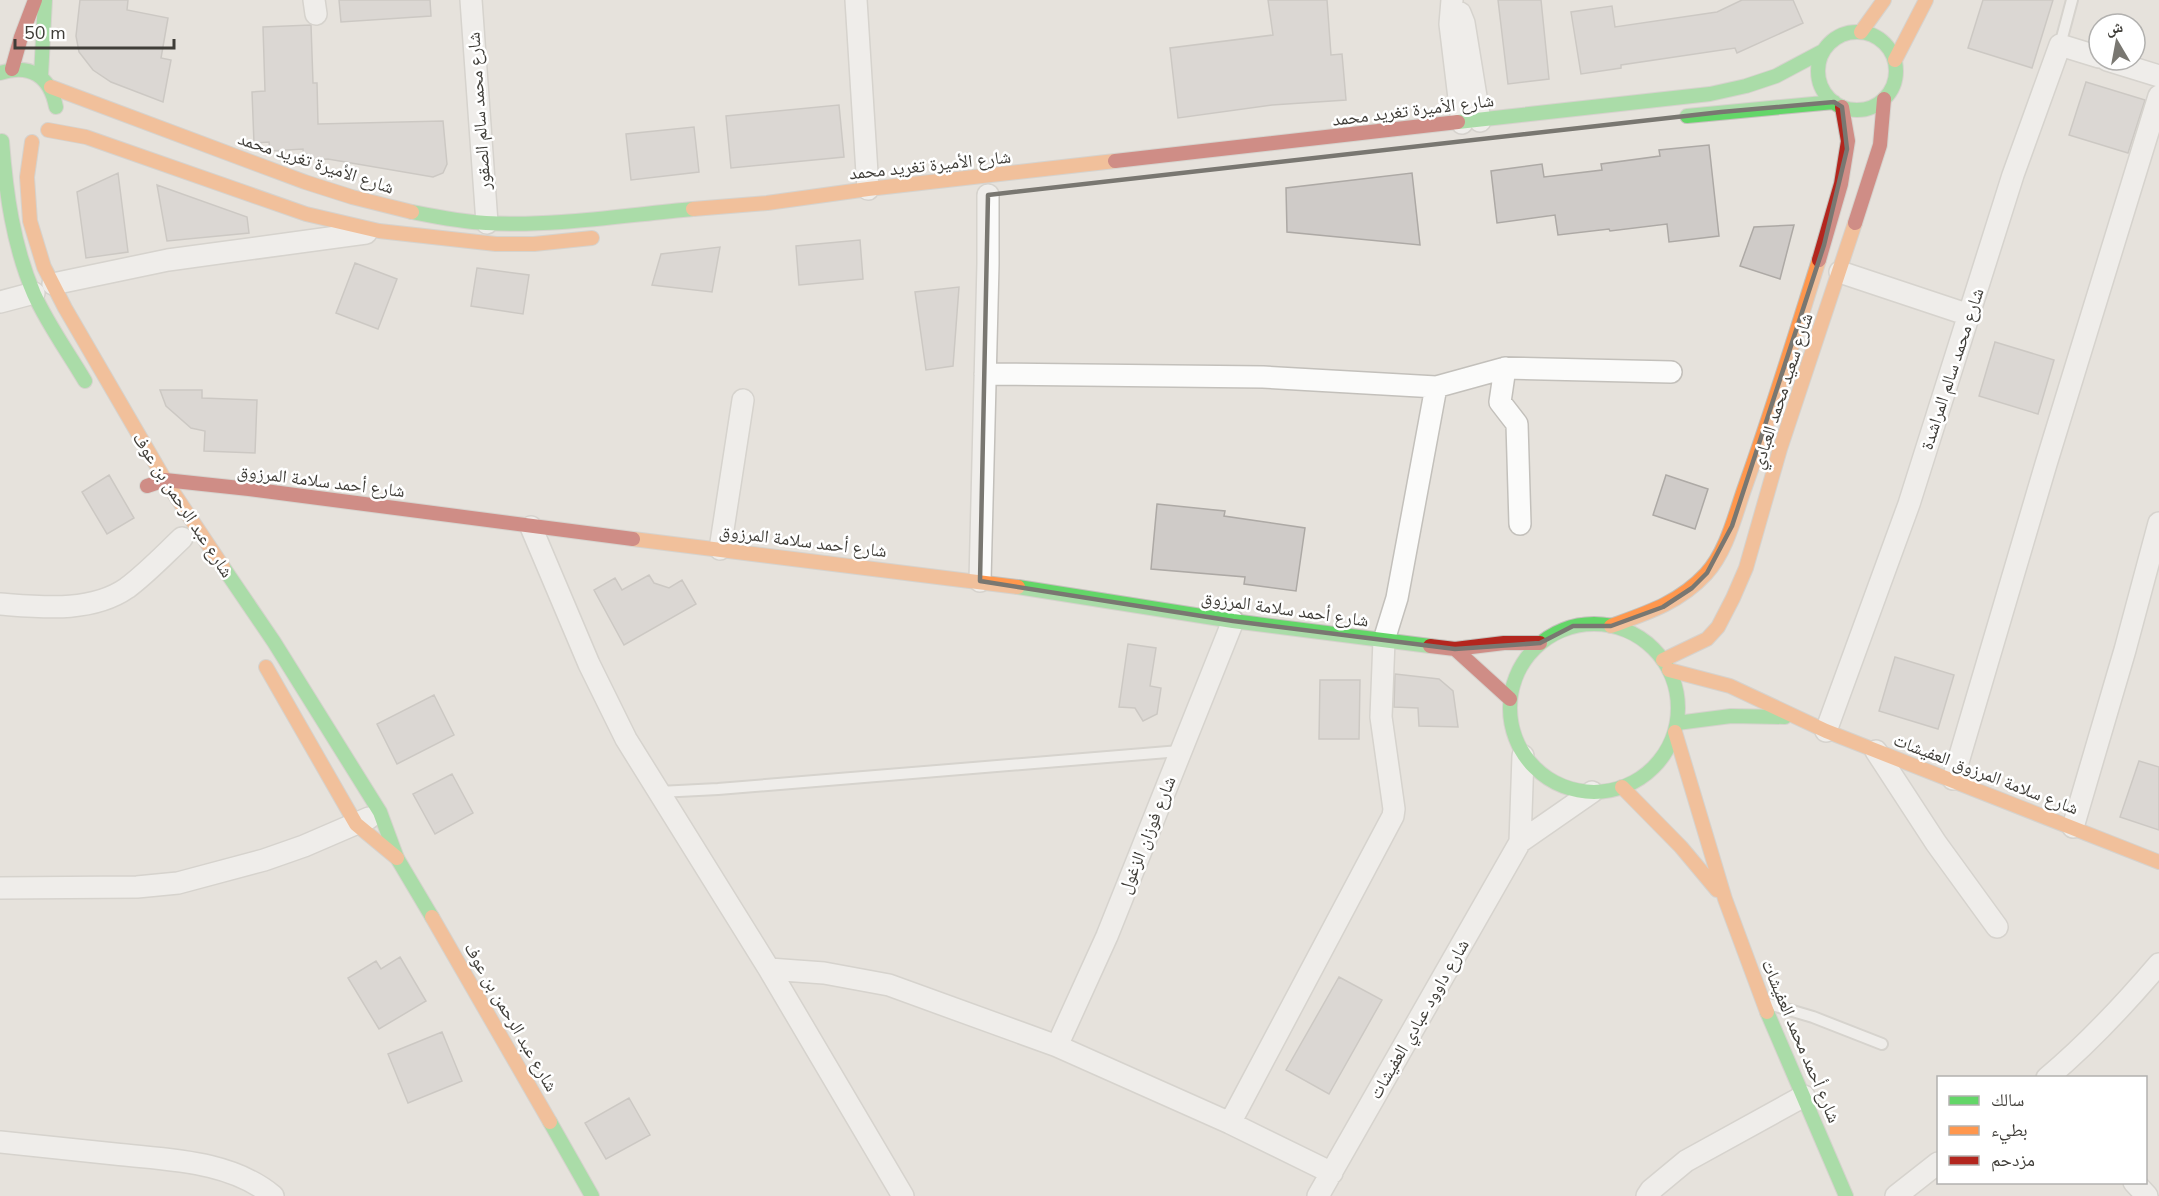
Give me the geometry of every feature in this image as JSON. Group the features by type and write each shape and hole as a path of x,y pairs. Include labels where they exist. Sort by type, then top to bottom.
{"street":[{"path":"35,0 21,37 4,70 33,71 41,76 51,87 56,109 48,130 41,137 32,142 16,144 1,140 9,209 16,242 34,293 44,315 90,389"},
{"path":"41,76 45,0"},
{"name":"شارع محمد سالم الصقور","path":"471,0 487,223"},
{"path":"856,0 868,189"},
{"path":"1454,0 1464,23 1471,122"},
{"path":"1861,32 1884,0"},
{"path":"1895,60 1926,0"},
{"path":"1675,118 1838,105 1853,110 1875,106 1891,91 1895,81 1895,60 1890,50 1873,35 1850,32 1830,42 1823,51 1819,61 1820,84 1826,94 1838,105"},
{"path":"2060,45 2087,53"},
{"name":"شارع محمد سالم المراشدة","path":"1826,731 1909,504 2013,175 2060,45"},
{"name":"شارع الأميرة تغريد محمد","path":"51,87 305,182 352,197 452,220 538,223 767,203 868,189 1719,92 1776,76 1823,51"},
{"path":"1953,779 2159,96"},
{"name":"شارع سعيد محمد العبادي","path":"1666,665 1707,639 1718,627 1746,568 1780,449 1878,154 1884,99"},
{"name":"شارع سعيد محمد العبادي","path":"1611,626 1663,607 1677,599 1707,573 1724,546 1765,431 1841,184 1848,141 1838,105"},
{"path":"48,130 86,137 306,214 379,231 496,244 534,244 604,237"},
{"name":"شارع عبد الرحمن بن عوف","path":"32,142 27,177 30,221 44,267 65,308 165,480 274,642 381,812 397,858 592,1196"},
{"path":"980,581 988,195"},
{"path":"53,284 168,260 379,231"},
{"path":"1840,272 1970,315"},
{"path":"0,302 34,293"},
{"path":"985,374 1263,377 1436,387 1505,368 1671,372"},
{"path":"1505,368 1500,402 1517,424 1520,524"},
{"path":"1230,1123 1393,816 1382,717 1384,640 1397,598 1436,387"},
{"path":"720,549 743,400"},
{"name":"شارع أحمد سلامة المرزوق","path":"147,485 165,480 270,492 531,527 980,581 1233,621 1455,649 1504,643 1540,643"},
{"path":"2073,827 2125,650 2159,523"},
{"path":"531,527 589,664 626,739 769,969 903,1196"},
{"path":"0,604 40,607 76,605 101,600 126,589 182,538"},
{"name":"شارع فوزان الزغول","path":"1057,1046 1107,936 1233,621"},
{"path":"1592,624 1611,626 1626,630 1640,638 1653,648 1666,665 1676,687 1678,705 1676,727 1660,759 1650,771 1637,780 1622,787 1592,792 1575,790 1559,785 1544,776 1523,756 1514,735 1510,717 1510,699 1516,674 1540,643 1574,626 1592,624"},
{"path":"1455,649 1510,699"},
{"name":"شارع عبد الرحمن بن عوف","path":"262,659 356,824 397,858"},
{"name":"شارع سلامة المرزوق العفيشات","path":"1666,665 1730,686 1826,731 1916,767 1953,779 2159,862"},
{"name":"شارع سلامة المرزوق العفيشات","path":"1676,727 1727,715 1755,714 1800,719"},
{"name":"شارع أحمد محمد العفيشات","path":"1676,727 1725,899 1763,1003 1846,1196"},
{"path":"1875,751 1936,843 1997,927"},
{"name":"شارع داوود عبادي العفيشات","path":"1520,842 1523,756"},
{"name":"شارع أحمد محمد العفيشات","path":"1622,787 1681,847 1725,899"},
{"name":"شارع داوود عبادي العفيشات","path":"1318,1196 1520,842 1592,792"},
{"path":"0,888 137,888 178,883 264,860 304,846 381,812"},
{"path":"2048,1076 2082,1048 2159,964"},
{"path":"769,969 824,973 889,985 1057,1046 1230,1123 1332,1173"},
{"path":"1647,1196 1686,1161 1804,1096"},
{"path":"0,1142 187,1162 236,1174 265,1189 273,1196"},
{"path":"1896,1196 1937,1164"},
{"path":"2136,1184 2147,1196"}],"lane":[{"path":"2060,45 2072,0"},
{"path":"659,792 1180,751"},
{"path":"1763,1003 1814,1017 1882,1044"}],"highlighted area":[{"path":"1834,102 1842,107 1847,149 1824,245 1732,526 1707,573 1692,588 1663,607 1611,626 1573,626 1540,643 1455,649 1233,621 980,581 988,195 1721,112"}],"building":[{"path":"80,0 128,0 127,10 168,18 161,58 171,60 163,102 111,82 93,70 79,52 76,36"},
{"path":"339,0 430,0 431,16 341,22"},
{"path":"1268,0 1327,0 1331,55 1342,54 1346,100 1272,105 1178,118 1170,48 1273,35"},
{"path":"1498,0 1541,0 1549,79 1508,84"},
{"path":"1742,0 1793,0 1803,23 1737,53 1735,48 1621,65 1621,68 1581,74 1571,12 1612,6 1615,27 1717,12"},
{"path":"1983,0 2053,0 2032,68 1968,48"},
{"path":"311,25 313,83 317,83 318,124 443,121 447,164 443,173 433,177 328,159 304,160 303,149 270,151 269,142 254,143 252,92 265,91 263,27"},
{"path":"2086,82 2145,100 2128,153 2069,135"},
{"path":"839,105 844,157 731,168 726,116"},
{"path":"694,127 699,172 631,180 626,134"},
{"path":"1709,145 1719,236 1669,242 1667,224 1558,235 1555,215 1497,223 1491,171 1542,164 1544,177 1602,170 1601,164 1660,156 1659,150"},
{"path":"118,173 128,252 86,258 77,192"},
{"path":"1412,173 1420,245 1287,232 1286,188"},
{"path":"157,185 247,217 249,233 167,241"},
{"path":"1794,225 1780,279 1740,266 1754,227"},
{"path":"860,240 863,279 799,285 796,246"},
{"path":"720,247 712,292 652,285 661,254"},
{"path":"355,263 397,279 378,329 336,313"},
{"path":"477,268 529,275 523,314 471,306"},
{"path":"959,287 953,366 926,370 915,292"},
{"path":"1995,342 2054,360 2038,414 1979,396"},
{"path":"160,390 202,390 202,398 257,400 255,453 204,451 205,431 191,428 166,406"},
{"path":"109,475 134,518 107,534 82,492"},
{"path":"1666,475 1708,489 1695,529 1653,515"},
{"path":"1157,504 1225,511 1224,516 1305,528 1296,591 1244,584 1245,577 1151,569"},
{"path":"649,575 654,583 669,588 682,580 696,604 624,645 594,590 615,578 622,590"},
{"path":"1128,644 1156,648 1150,686 1161,688 1157,714 1143,721 1135,708 1119,707"},
{"path":"1895,657 1954,675 1938,729 1879,711"},
{"path":"1395,674 1439,679 1453,691 1458,727 1419,726 1418,708 1394,707"},
{"path":"1320,680 1360,680 1359,739 1319,739"},
{"path":"434,695 454,735 397,764 377,724"},
{"path":"2139,761 2159,767 2159,830 2120,817"},
{"path":"452,774 473,813 435,834 413,794"},
{"path":"400,957 426,1001 379,1029 348,978 376,961 381,969"},
{"path":"1339,977 1382,1000 1329,1094 1286,1070"},
{"path":"442,1032 462,1081 408,1103 388,1054"},
{"path":"629,1098 650,1135 606,1159 585,1123"}],"traffic: fast":[{"path":"41,76 45,0"},
{"path":"1857,32 1872,35 1885,43 1893,56 1896,71 1893,86 1885,99 1872,107 1857,110 1842,107 1829,99 1821,86 1818,71 1821,56 1829,43 1842,35 1857,32"},
{"path":"1458,122 1710,94 1776,76 1823,51"},
{"path":"0,73 21,70 37,75 49,87 56,107"},
{"path":"1687,116 1834,102"},
{"path":"2,141 12,219 27,275 45,317 85,381"},
{"path":"412,212 467,222 512,224 563,222 693,209"},
{"path":"223,567 274,642 380,812 397,858 432,917"},
{"path":"1018,587 1233,621 1430,646"},
{"path":"1594,624 1626,630 1641,638 1653,649 1664,661 1672,676 1678,708 1672,740 1664,755 1653,767 1641,778 1626,786 1594,792 1562,786 1547,778 1535,767 1524,755 1516,740 1510,708 1516,676 1524,661 1535,649 1547,638 1562,630 1594,624"},
{"path":"1677,723 1731,716 1785,717"},
{"path":"1767,1012 1846,1196"},
{"path":"550,1122 592,1196"}],"traffic: slow":[{"path":"1861,32 1884,0"},
{"path":"1895,60 1926,0"},
{"path":"51,87 305,182 412,212"},
{"path":"48,130 86,137 306,214 379,231 496,244 534,244 592,238"},
{"path":"32,142 27,177 30,221 44,267 65,308 165,480 223,567"},
{"path":"693,209 767,203 1115,161"},
{"path":"1663,660 1707,639 1718,627 1733,598 1746,568 1780,449 1855,223"},
{"path":"1611,626 1662,606 1685,593 1706,574 1720,555 1765,431 1819,260"},
{"path":"633,539 1018,587"},
{"path":"266,667 356,824 397,858"},
{"path":"1669,670 1730,686 1826,731 2159,862"},
{"path":"1675,732 1725,899 1767,1012"},
{"path":"1622,787 1681,847 1717,890"},
{"path":"432,917 550,1122"}],"traffic: jam":[{"path":"12,69 35,0"},
{"path":"1855,223 1880,145 1884,99"},
{"path":"1819,260 1841,184 1848,141 1842,107"},
{"path":"1115,161 1458,122"},
{"path":"147,486 165,480 249,489 633,539"},
{"path":"1430,646 1455,649 1504,643 1540,643"},
{"path":"1455,649 1510,699"}]}
